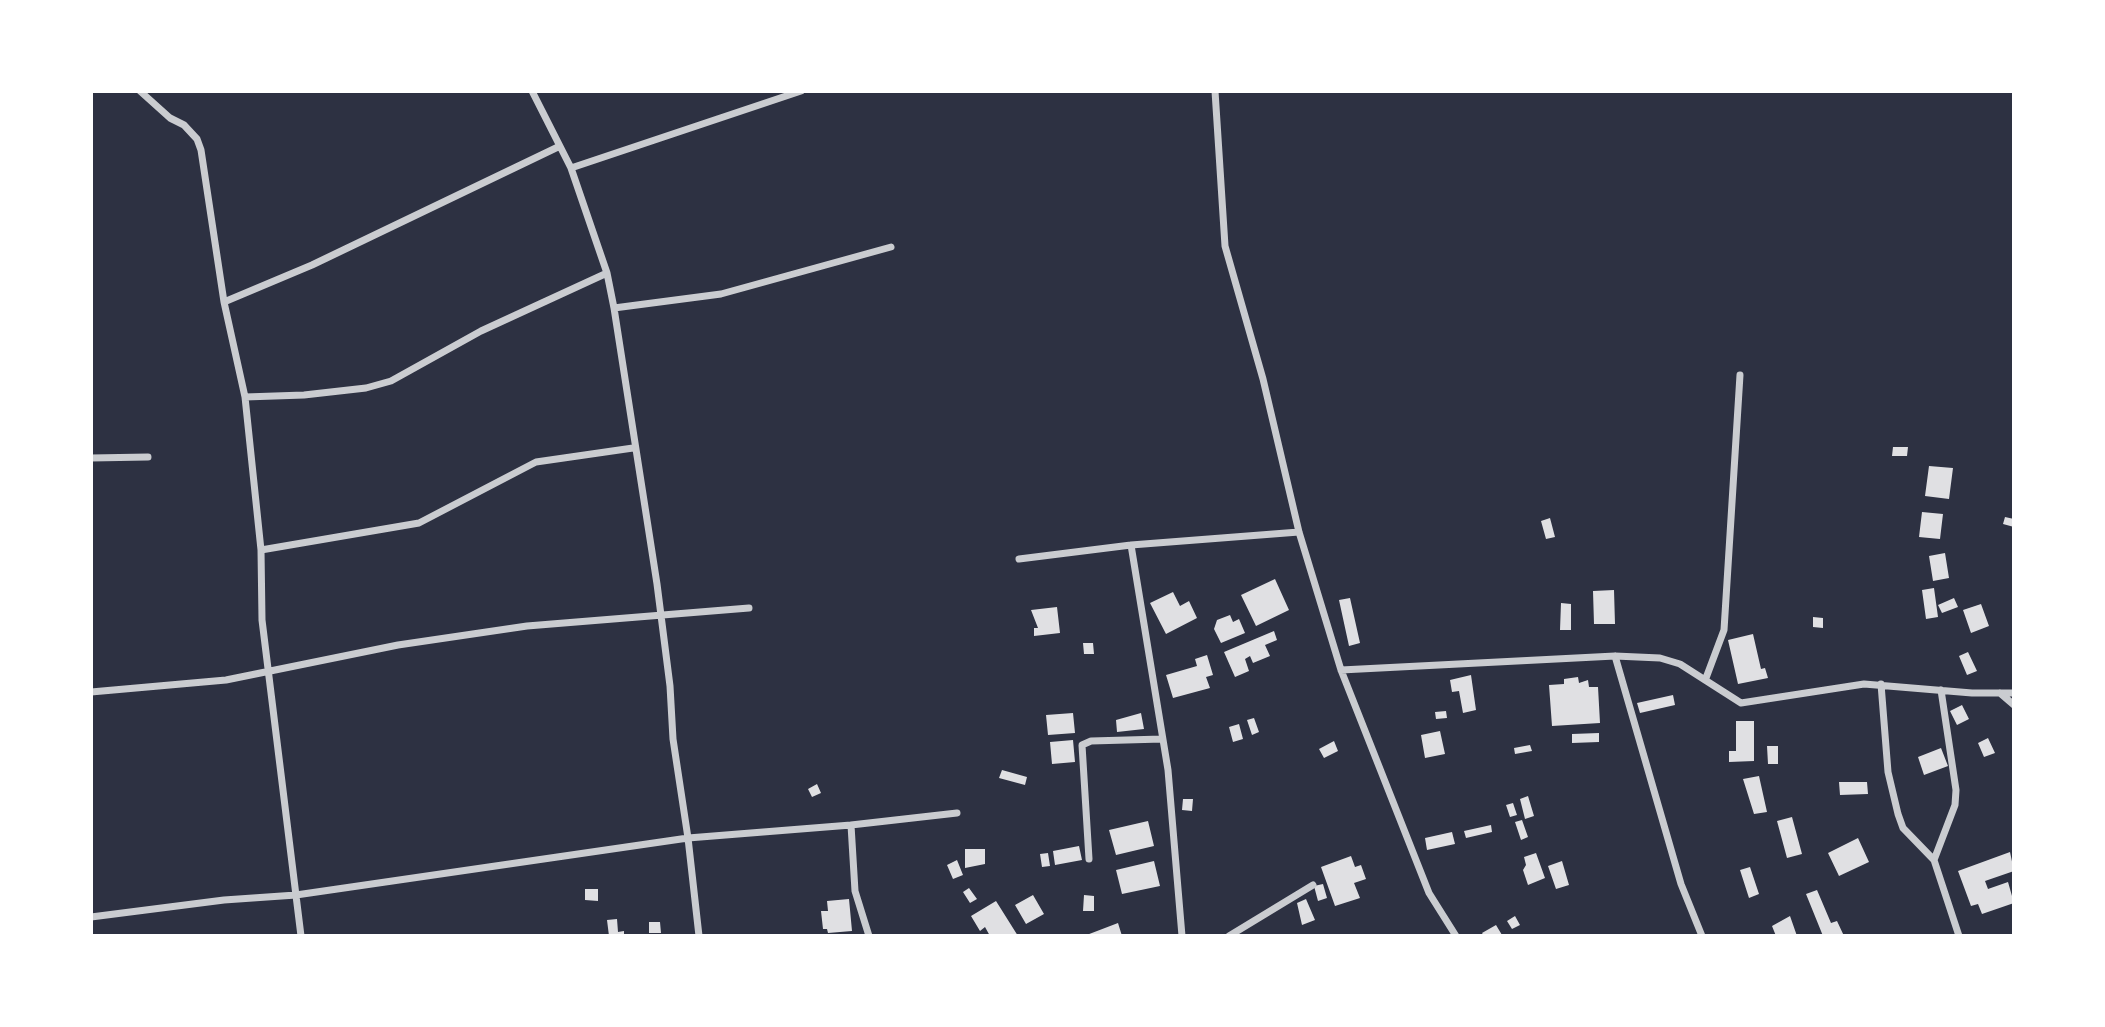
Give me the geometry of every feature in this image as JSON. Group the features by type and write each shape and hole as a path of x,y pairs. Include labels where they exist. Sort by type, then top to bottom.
{"street":[{"path":"141,91 170,118 184,125 197,139 201,150 224,302 245,397 261,550 262,620 301,936"},
{"path":"532,91 558,147 571,168 607,273 614,308 670,687 676,767 688,838 699,936"},
{"path":"571,168 801,91"},
{"path":"1215,91 1225,246 1263,379 1299,532 1341,670 1429,893 1456,936"},
{"path":"224,302 312,265 558,147"},
{"path":"614,308 721,294 891,247"},
{"path":"245,397 366,388 391,381 481,331 607,273"},
{"path":"1706,678 1724,630 1740,375"},
{"path":"261,550 419,523 536,462 633,448"},
{"path":"91,458 148,457"},
{"path":"1019,559 1131,545 1299,532"},
{"path":"1131,545 1172,805 1182,936"},
{"path":"91,692 226,680 398,645 527,626 749,608"},
{"path":"1341,670 1615,656 1660,658 1680,664 1706,678 1727,697 1741,703 1809,691 1881,684 2014,693"},
{"path":"1615,656 1681,884 1702,936"},
{"path":"1881,684 1888,772 1898,814 1903,828 1934,860 1959,936"},
{"path":"1934,860 1955,805 1956,790 1941,690"},
{"path":"2000,693 2014,705"},
{"path":"1088,859 1083,746 1091,741 1162,738"},
{"path":"91,916 224,900 296,895 688,838 851,825 957,813"},
{"path":"851,825 855,891 869,936"},
{"path":"1230,936 1313,885"}],"building":[{"path":"1893,447 1908,447 1907,456 1892,456"},
{"path":"1929,466 1953,468 1949,499 1925,496"},
{"path":"1922,512 1943,514 1940,539 1919,537"},
{"path":"2005,517 2014,519 2014,527 2003,524"},
{"path":"1550,518 1555,537 1546,539 1541,521"},
{"path":"1945,553 1949,578 1933,581 1929,556"},
{"path":"1275,579 1289,610 1256,626 1241,595"},
{"path":"1934,588 1938,617 1926,619 1922,590"},
{"path":"1614,590 1615,624 1594,624 1593,591"},
{"path":"1173,592 1180,606 1189,601 1197,618 1166,634 1150,603"},
{"path":"1350,598 1360,643 1349,646 1339,600"},
{"path":"1954,598 1958,607 1942,613 1938,605"},
{"path":"1561,603 1571,604 1571,630 1560,630"},
{"path":"1981,604 1989,626 1971,633 1963,610"},
{"path":"1057,607 1060,633 1034,636 1034,628 1038,628 1031,610"},
{"path":"1230,615 1233,622 1239,619 1245,633 1221,643 1214,629 1217,620"},
{"path":"1813,617 1823,618 1823,628 1813,627"},
{"path":"1274,631 1277,640 1265,645 1270,656 1253,663 1250,656 1245,659 1249,671 1235,677 1224,652"},
{"path":"1753,634 1761,669 1765,668 1768,678 1738,684 1728,640"},
{"path":"1083,643 1093,643 1094,654 1084,654"},
{"path":"1968,652 1977,671 1967,675 1959,656"},
{"path":"1207,655 1213,675 1206,677 1210,688 1173,698 1166,675 1197,666 1195,659"},
{"path":"1471,675 1476,710 1463,713 1459,691 1452,692 1450,680"},
{"path":"1578,677 1579,683 1588,680 1589,687 1598,687 1600,723 1552,726 1549,685 1564,684 1564,679"},
{"path":"1673,695 1675,705 1640,713 1637,703"},
{"path":"1962,705 1969,719 1957,725 1950,711"},
{"path":"1446,711 1447,718 1436,719 1435,712"},
{"path":"1073,713 1075,733 1048,735 1046,715"},
{"path":"1141,713 1144,729 1117,732 1116,720"},
{"path":"1254,718 1259,732 1252,735 1247,720"},
{"path":"1736,721 1754,721 1754,761 1729,762 1729,751 1736,751"},
{"path":"1239,724 1243,739 1233,742 1229,727"},
{"path":"1440,731 1445,754 1425,758 1421,735"},
{"path":"1599,733 1599,742 1572,743 1572,734"},
{"path":"1988,738 1995,753 1984,757 1978,743"},
{"path":"1073,740 1075,762 1052,764 1050,742"},
{"path":"1334,741 1338,751 1324,758 1319,749"},
{"path":"1530,745 1532,751 1515,754 1514,748"},
{"path":"1767,746 1778,746 1778,764 1768,764"},
{"path":"1941,748 1948,766 1924,775 1918,757"},
{"path":"1002,770 1027,777 1025,785 999,778"},
{"path":"1759,776 1767,812 1754,814 1743,779"},
{"path":"1839,782 1867,782 1868,794 1840,795"},
{"path":"817,784 821,793 812,797 808,789"},
{"path":"1528,796 1534,816 1525,819 1520,799"},
{"path":"1183,799 1193,799 1192,811 1182,810"},
{"path":"1513,803 1517,815 1510,817 1506,805"},
{"path":"1792,817 1802,854 1787,858 1777,821"},
{"path":"1522,820 1528,837 1521,840 1515,822"},
{"path":"1148,821 1154,846 1116,855 1109,830"},
{"path":"1491,825 1492,832 1466,838 1464,831"},
{"path":"1452,832 1455,844 1427,850 1425,838"},
{"path":"1858,838 1869,862 1839,876 1828,853"},
{"path":"1079,846 1082,860 1055,865 1053,851"},
{"path":"965,849 985,849 985,864 965,868"},
{"path":"2010,852 2014,871 1985,881 1988,889 2008,882 2014,903 1982,914 1978,904 1971,906 1958,871"},
{"path":"1048,853 1050,866 1042,867 1040,854"},
{"path":"1536,853 1545,878 1528,885 1523,870 1526,865 1524,857"},
{"path":"1351,856 1355,867 1361,865 1366,879 1354,883 1360,898 1335,906 1321,867"},
{"path":"957,860 963,875 953,879 947,865"},
{"path":"1154,861 1160,886 1122,894 1116,870"},
{"path":"1562,861 1569,885 1556,889 1548,866"},
{"path":"1750,867 1759,894 1749,898 1740,870"},
{"path":"1323,884 1327,898 1318,901 1314,886"},
{"path":"969,888 977,899 970,903 963,892"},
{"path":"585,889 598,889 598,901 585,900"},
{"path":"1817,890 1831,923 1837,921 1844,936 1823,936 1806,894"},
{"path":"1033,895 1044,914 1026,924 1015,905"},
{"path":"1084,895 1094,896 1094,911 1083,911"},
{"path":"849,899 852,931 828,933 827,929 823,929 821,911 828,911 827,901"},
{"path":"1306,899 1315,920 1302,925 1297,903"},
{"path":"996,901 1018,936 990,936 985,927 980,931 971,916"},
{"path":"1515,916 1520,925 1512,929 1507,921"},
{"path":"1790,916 1797,936 1776,936 1772,926"},
{"path":"617,919 618,932 624,931 624,936 609,936 607,920"},
{"path":"649,922 660,922 661,933 649,933"},
{"path":"1118,923 1122,936 1084,936"},
{"path":"1496,925 1502,935 1484,936 1482,933"}]}
